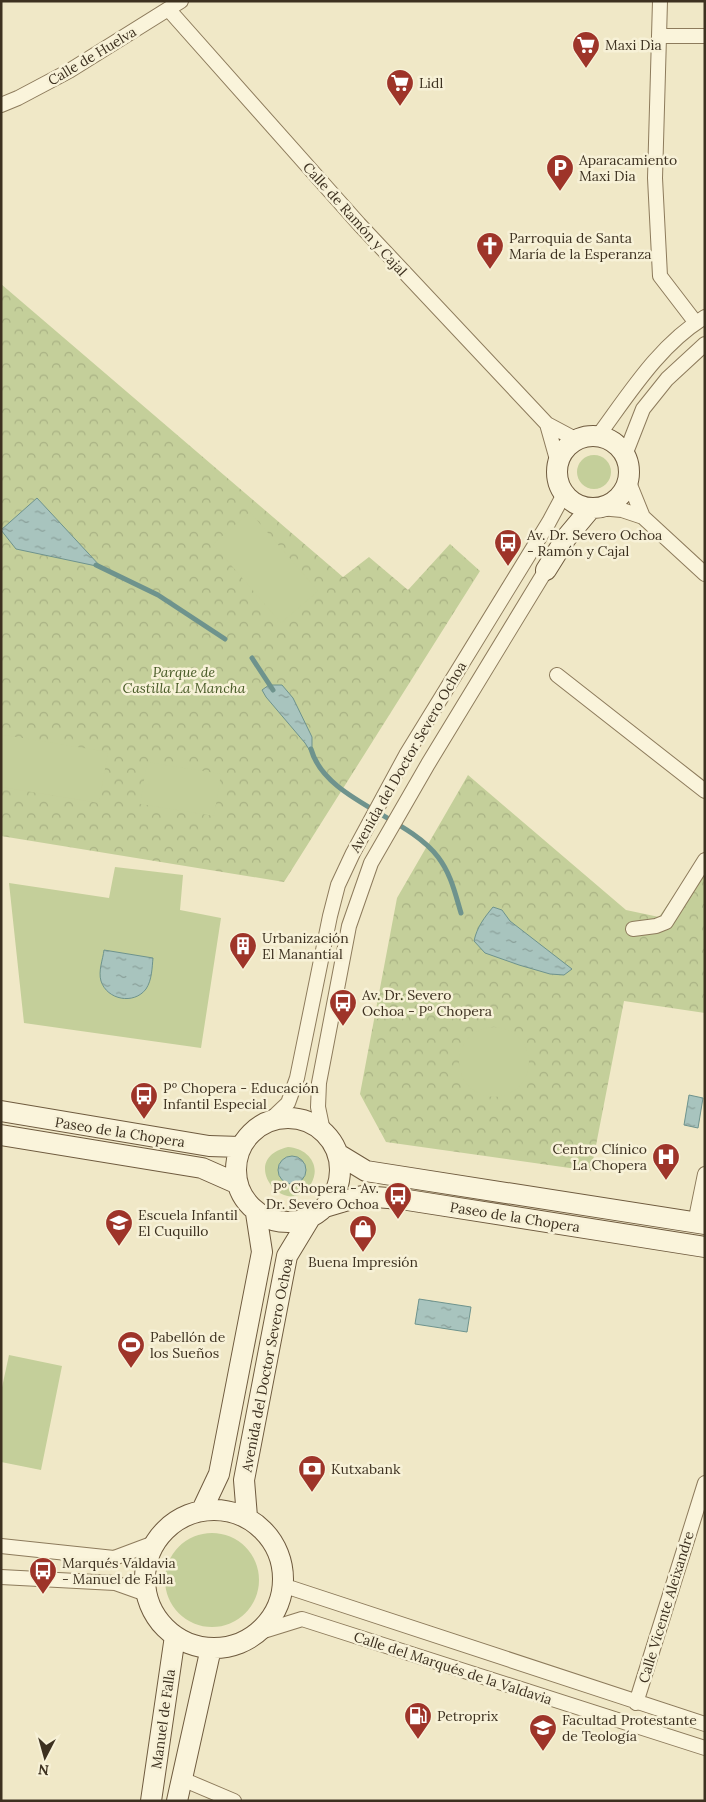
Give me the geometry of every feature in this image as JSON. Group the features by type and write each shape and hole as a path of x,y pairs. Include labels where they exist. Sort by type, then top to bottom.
{"main road":[{"path":"598,436 618,446 625,455 629,472 624,490 618,498 610,504 596,508 576,504 564,494 557,474 558,463 568,446 577,440 598,436"},
{"name":"Avenida del Doctor Severo Ochoa","path":"546,570 566,538 596,508"},
{"name":"Paseo de la Chopera","path":"1,1111 200,1145 240,1147"},
{"path":"283,1118 298,1118 311,1123 323,1131 333,1142 338,1154 341,1173 336,1192 318,1213 292,1223 273,1221 256,1213 244,1200 236,1183 235,1165 240,1147 252,1131 269,1121 283,1118"},
{"name":"Paseo de la Chopera","path":"1,1135 202,1168 236,1183"},
{"name":"Paseo de la Chopera","path":"338,1154 366,1171 700,1224"},
{"name":"Paseo de la Chopera","path":"318,1213 362,1196 401,1199 705,1247"},
{"name":"Avenida del Doctor Severo Ochoa","path":"202,1510 219,1474 262,1252 256,1213"},
{"name":"Avenida del Doctor Severo Ochoa","path":"247,1517 244,1480 287,1256 318,1213"},
{"path":"202,1510 224,1510 247,1517 264,1530 277,1550 282,1585 273,1615 257,1633 235,1645 211,1648 197,1646 175,1636 155,1616 146,1594 145,1565 154,1543 180,1518 202,1510"},
{"name":"Manuel de Falla","path":"151,1801 175,1636"},
{"name":"Manuel de Falla","path":"177,1801 211,1648"}],"street":[{"name":"Calle de Huelva","path":"1,106 69,71 170,10 181,1"},
{"path":"598,436 655,360 700,320 660,276 655,178 660,1"},
{"name":"Calle de Ramón y Cajal","path":"170,10 358,224 546,424 577,440"},
{"path":"659,36 705,36"},
{"path":"625,455 643,409 667,379 705,344"},
{"name":"Calle de Ramón y Cajal","path":"546,424 558,463"},
{"path":"628,480 643,517"},
{"name":"Avenida del Doctor Severo Ochoa","path":"269,1121 288,1103 297,1078 330,916 338,885 353,853 406,755 549,522 564,494"},
{"path":"596,508 622,510 643,517 705,574"},
{"name":"Avenida del Doctor Severo Ochoa","path":"323,1131 318,1107 319,1083 349,926 371,863 428,764 546,570"},
{"path":"557,674 705,791"},
{"path":"633,929 656,926 666,922 705,860"},
{"path":"700,1224 705,1174"},
{"name":"Calle Vicente Aleixandre","path":"636,1703 705,1483"},
{"path":"1,1546 114,1558 154,1543"},
{"path":"1,1578 115,1583 146,1594"},
{"name":"Calle del Marqués de la Valdavia","path":"282,1585 636,1703 705,1724"},
{"name":"Calle del Marqués de la Valdavia","path":"257,1633 302,1619 705,1748"},
{"path":"182,1779 234,1801"}],"green space":[{"name":"Parque de Castilla La Mancha","path":"1,284 343,577 369,557 408,590 450,544 480,571 284,882 1,836"},
{"path":"594,455 601,456 606,460 610,465 610,479 606,484 601,488 594,489 587,488 582,484 578,479 577,472 578,465 582,460 587,456"},
{"path":"250,512 318,591 281,623 213,544"},
{"path":"4,735 108,752 99,803 1,787 1,750"},
{"path":"147,762 221,774 214,816 140,804"},
{"path":"468,775 626,910 659,917 705,850 705,1013 624,1001 591,1171 386,1142 360,1094 397,898"},
{"path":"115,867 183,875 180,910 221,918 201,1048 24,1023 9,883 109,898"},
{"path":"501,1027 514,1033 523,1042 527,1048 529,1062 527,1076 519,1087 508,1095 487,1097 480,1095 469,1087 461,1076 459,1055 461,1048 469,1037 480,1029"},
{"path":"288,1147 307,1154 311,1159 315,1170 314,1177 311,1184 301,1194 290,1196 279,1193 271,1185 266,1174 266,1163 273,1154","holes":["290,1156 291,1184 282,1180 278,1168 282,1160"]},
{"path":"9,1355 62,1366 41,1470 1,1462 1,1392"},
{"path":"212,1533 230,1536 245,1547 256,1562 259,1580 256,1598 245,1613 230,1624 212,1627 194,1624 179,1613 168,1598 165,1580 168,1562 179,1547 194,1536"}],"water":[{"path":"37,498 101,567 16,549 1,530"},
{"path":"269,685 282,685 293,698 312,737 312,754 266,697 262,690"},
{"path":"493,907 502,910 510,921 572,969 564,975 550,974 485,953 474,941 481,923"},
{"path":"104,950 153,958 149,982 141,994 128,999 109,993 101,981 100,973"},
{"path":"689,1095 703,1098 698,1128 684,1125"},
{"path":"292,1156 302,1160 306,1170 302,1180 292,1184 282,1180 278,1170 282,1160"},
{"path":"419,1299 471,1307 467,1332 415,1324"}],"waterway":[{"path":"96,565 158,595 225,639"},
{"path":"252,658 273,690"},
{"path":"311,749 319,767 332,782 349,795 407,830 438,857 455,891 461,913"}],"place":[{"name":"Maxi Dia","path":"586,69"},
{"name":"Lidl","path":"400,107"},
{"name":"Aparacamiento Maxi Dia","path":"560,192"},
{"name":"Parroquia de Santa María de la Esperanza","path":"490,270"},
{"name":"Av. Dr. Severo Ochoa - Ramón y Cajal","path":"508,567"},
{"name":"Urbanización El Manantial","path":"243,970"},
{"name":"Av. Dr. Severo Ochoa - Pº Chopera","path":"343,1027"},
{"name":"Pº Chopera - Educación Infantil Especial","path":"144,1120"},
{"name":"Centro Clínico La Chopera","path":"666,1181"},
{"name":"Pº Chopera - Av. Dr. Severo Ochoa","path":"398,1220"},
{"name":"Escuela Infantil El Cuquillo","path":"119,1247"},
{"name":"Buena Impresión","path":"363,1253"},
{"name":"Pabellón de los Sueños","path":"131,1369"},
{"name":"Kutxabank","path":"312,1493"},
{"name":"Marqués Valdavia - Manuel de Falla","path":"43,1595"},
{"name":"Petroprix","path":"418,1740"},
{"name":"Facultad Protestante de Teología","path":"543,1752"}]}
